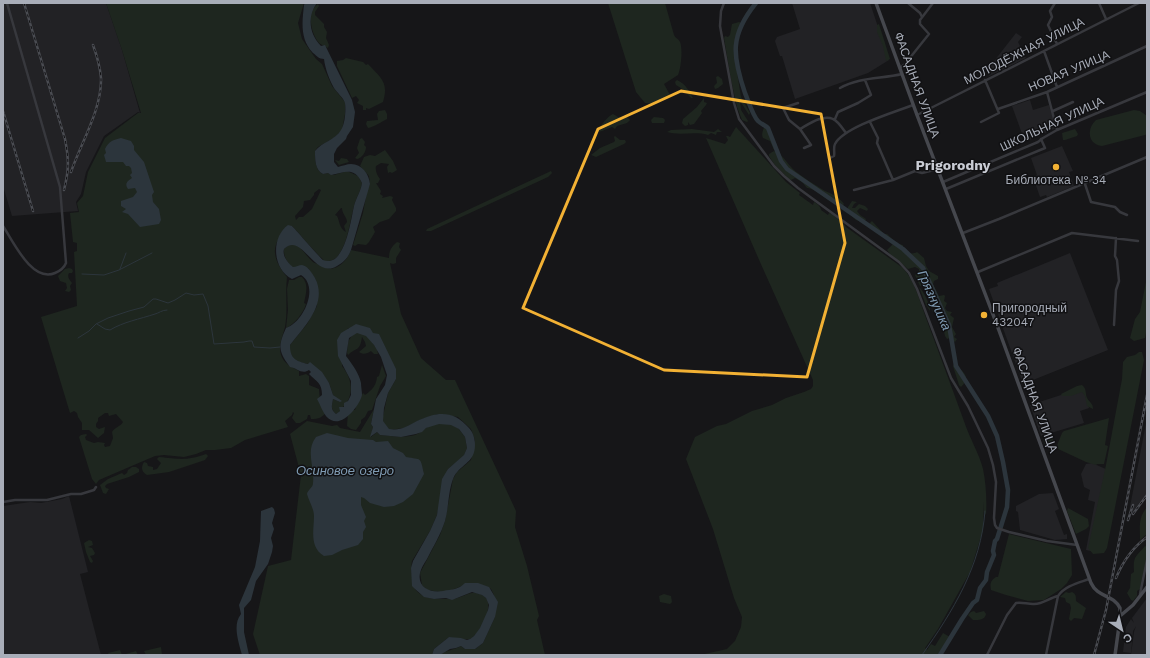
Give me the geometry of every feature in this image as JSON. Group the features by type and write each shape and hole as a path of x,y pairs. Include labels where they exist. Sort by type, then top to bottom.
{"main road":[{"name":"ФАСАДНАЯ УЛИЦА","path":"876,3 913,106 978,272 1089,579 1096,592 1117,602 1120,608 1120,616"},
{"path":"1115,655 1120,616 1133,606 1147,587"}],"street":[{"path":"3,226 23,257 36,271 41,274 52,274 65,266 60,187 7,3"},
{"path":"724,3 721,11 720,26 734,103 741,123 784,176 798,188 899,262 909,273 951,378 968,406 988,448 993,464 996,482 995,525 997,528 1009,532 1077,546"},
{"path":"908,3 920,13 922,18"},
{"path":"900,68 930,34 920,24 920,20 933,3"},
{"path":"1055,3 1050,11 1052,17 1048,25 1057,44"},
{"path":"1099,3 1106,19"},
{"name":"МОЛОДЁЖНАЯ УЛИЦА","path":"917,115 1139,3"},
{"name":"НОВАЯ УЛИЦА","path":"998,109 1047,92 1147,46"},
{"path":"1044,51 1057,87"},
{"path":"840,88 848,84 865,80 902,74"},
{"path":"835,119 838,112 871,95 865,80"},
{"path":"981,122 999,113 985,80"},
{"path":"1047,92 1057,130"},
{"name":"ШКОЛЬНАЯ УЛИЦА","path":"943,182 1038,142 1057,130 1147,92"},
{"path":"1053,111 1073,102"},
{"path":"798,103 783,108 789,120 800,129 811,145 804,148"},
{"path":"830,158 834,156 836,142 846,133 870,122 913,106"},
{"path":"800,129 819,119 830,118 835,119 846,133"},
{"path":"870,122 876,134 878,140 877,143 889,174 893,180"},
{"path":"946,189 1045,148 1041,139"},
{"path":"963,233 999,220 1147,157"},
{"path":"854,190 893,180 915,171 922,173 938,169"},
{"path":"1084,184 1091,202 1115,207 1120,212 1127,215"},
{"path":"978,272 1072,233 1138,241"},
{"path":"1114,325 1116,290 1119,281 1118,267 1115,256 1116,238"},
{"path":"3,502 15,500 47,500 71,494 81,494 94,490 96,487"},
{"path":"1139,597 1147,560"},
{"path":"986,655 1007,615 1016,603 1021,602 1033,604 1045,602 1058,596 1064,590 1075,584 1089,579"},
{"path":"1046,655 1058,596"}],"highlighted area":[{"path":"681,91 821,114 845,243 807,377 664,370 523,308 598,129"}],"shaded area":[{"path":"3,3 106,3 122,50 140,113 138,112 104,136 86,172 81,194 76,202 78,211 12,216 3,186"},
{"path":"106,3 304,3 298,23 302,39 316,59 322,64 332,86 345,102 345,114 342,130 334,138 318,147 315,151 315,161 318,170 323,174 328,173 334,175 347,171 358,176 362,183 354,206 346,240 338,256 332,260 325,261 292,226 278,240 275,247 275,256 277,261 287,277 286,321 280,344 280,352 286,363 299,371 299,376 306,374 309,376 309,385 319,389 320,401 327,411 322,417 311,419 310,415 308,415 307,419 300,423 296,423 292,418 293,412 292,415 285,421 288,427 245,440 231,448 206,450 184,457 164,455 155,456 99,480 96,484 92,479 79,437 86,434 86,440 94,443 105,443 105,447 110,446 113,438 112,432 123,422 116,414 109,416 108,413 105,413 98,418 96,424 96,427 99,429 105,427 104,433 98,438 89,430 82,430 82,423 77,413 74,411 70,413 41,317 77,306 74,252 77,251 77,243 73,242 70,213 79,212 77,203 83,196 88,172 105,138 138,113 141,113","holes":["319,189 321,190 312,209 303,217 299,217 296,220 295,216 303,207 304,201 310,200 314,193","342,208 347,220 344,226 346,232 342,229 337,216 335,215"]},
{"path":"608,3 665,3 674,35 681,45 681,63 678,75 664,84 670,95 654,104 645,103 636,92"},
{"path":"792,3 870,3 889,60 868,73 795,99 782,56 780,56 775,41 777,37 800,29"},
{"path":"318,4 319,6 315,12 315,15 324,24 327,32 326,38 329,45 328,48 319,43 312,29 312,12"},
{"path":"739,22 741,23 735,41 735,60 741,97 750,113 749,115 740,101 741,110 748,121 747,122 742,120 737,107 724,38 725,36 728,37 730,35 732,24"},
{"path":"879,24 890,59 886,61 883,46 877,32 877,25"},
{"path":"1016,33 1022,37 1018,42 1026,58 989,76 985,67 991,65"},
{"path":"346,58 363,62 366,65 368,64 380,77 383,81 385,90 383,102 369,109 366,108 366,110 363,110 363,106 357,103 359,100 356,96 352,98 337,66 337,61"},
{"path":"718,76 722,79 723,84 715,89 714,86 717,83 716,77"},
{"path":"677,80 689,90 693,98 691,98 684,90 676,85 675,82"},
{"path":"704,98 704,102 707,103 701,111 702,113 694,124 690,125 688,122 688,125 685,126 682,123 683,119 697,107"},
{"path":"1030,100 1033,110 1049,105 1056,128 1025,142 1012,106"},
{"path":"385,110 387,119 368,128 366,124 367,121 378,120 377,114 379,111"},
{"path":"1134,110 1140,111 1147,116 1147,134 1102,146 1097,145 1091,140 1091,128 1096,120"},
{"path":"613,114 618,117 627,117 630,120 627,123 617,126 615,129 612,127 598,132 604,122"},
{"path":"654,117 663,118 665,120 664,123 652,123 651,120"},
{"path":"765,126 767,126 772,132 772,137 776,144 776,149 774,150 770,141 762,137 762,132"},
{"path":"736,127 786,182 800,193 799,195 813,205 814,202 816,203 820,206 821,210 828,215 829,213 832,214 846,227 903,268 911,279 917,292 967,430 981,463 986,492 986,515 984,512 984,501 983,530 970,572 938,629 925,648 927,650 931,644 935,646 943,633 950,637 938,655 700,655 727,649 735,641 741,627 742,617 734,598 713,529 686,459 695,437 752,411 772,405 811,389 813,386 813,380 706,138 725,144 728,140 726,136 730,137"},
{"path":"692,129 714,132 718,129 722,132 717,132 716,135 711,133 708,135 698,133 677,134 667,132 671,130"},
{"path":"1075,129 1078,134 1077,136 1063,140 1062,133"},
{"path":"615,136 620,140 625,140 626,142 596,157 591,155 600,148 614,142"},
{"path":"362,138 365,142 364,145 366,149 362,156 357,159 355,158 359,153 357,148 360,139"},
{"path":"1062,146 1073,171 1069,172 1074,186 1047,197 1046,195 1040,197 1033,177 1037,175 1031,158"},
{"path":"385,150 393,161 397,170 392,173 388,173 387,167 389,164 381,163 376,166 376,173 380,179 378,183 376,183 381,191 380,194 383,196 382,198 390,196 393,197 392,200 396,211 389,219 380,222 373,227 375,232 366,245 358,244 355,246 353,245 370,184 369,176 360,166 364,157 370,155 375,156"},
{"path":"774,151 780,155 798,174 835,196 844,204 842,206 837,205 815,191 807,188 802,182 795,178 791,180 789,179 774,164 769,156 769,154"},
{"path":"341,158 347,159 349,162 339,165 335,160 339,161"},
{"path":"551,171 552,173 548,177 431,231 426,231 427,229"},
{"path":"852,201 857,202 852,208 855,208 859,204 868,209 867,211 860,208 857,211 866,219 864,223 856,220 848,213 848,207"},
{"path":"872,221 884,234 887,234 898,244 903,245 903,248 908,252 917,252 924,258 929,271 938,276 938,279 934,281 933,284 939,296 945,296 944,301 947,303 945,308 947,311 952,312 950,315 954,318 952,327 956,334 954,337 957,339 955,342 950,338 947,339 941,318 932,311 936,307 925,285 920,286 915,275 919,272 919,269 915,267 908,269 890,254 887,250 893,244 874,231 872,225 870,225"},
{"path":"397,242 400,243 399,247 401,250 396,258 396,263 390,263 401,314 421,358 446,380 455,380 516,511 515,527 527,566 539,616 537,620 545,655 440,655 461,646 465,649 475,649 483,643 495,617 494,595 491,589 482,585 462,586 449,591 440,592 427,590 422,585 420,573 440,535 445,521 453,479 457,472 471,460 475,440 471,429 458,417 438,414 422,419 404,428 389,430 382,421 388,393 396,379 373,333 348,328 342,366 350,381 351,392 347,402 336,414 332,408 333,399 340,402 333,395 329,383 308,364 299,362 293,358 290,352 290,345 307,324 317,306 316,280 308,268 292,267 285,257 284,249 293,245 297,246 314,262 326,268 332,268 342,264 351,250 389,258 391,249"},
{"path":"1070,253 1108,350 1023,384 989,289 998,286 997,283"},
{"path":"69,268 73,271 72,273 68,274 72,283 70,286 71,290 69,292 65,291 67,288 66,283 60,281 58,276 65,269"},
{"path":"302,277 306,283 304,303 306,304 298,318 286,328 288,310 287,289 289,280 294,280"},
{"path":"1147,277 1147,327 1145,338 1134,341 1130,338 1135,319 1140,312"},
{"path":"919,287 923,291 930,311 926,305"},
{"path":"357,332 367,335 377,349 378,354 374,354 371,351 365,354 359,352 366,346 362,337 359,347 348,355 349,341 351,336"},
{"path":"1142,352 1144,360 1107,548 1104,553 1093,554 1088,548 1106,465 1122,379 1123,362 1127,357 1135,355"},
{"path":"954,364 965,374 966,377 966,380 961,387 953,366"},
{"path":"382,365 386,376 380,386 372,410 368,411 356,430 351,429 347,426 348,412 355,410 363,393 365,395 373,388 377,377 379,376"},
{"path":"1082,385 1085,388 1087,398 1092,404 1093,409 1087,406 1085,396 1082,392 1071,396 1062,396 1061,394"},
{"path":"1084,391 1089,408 1080,411 1084,423 1041,436 1030,405 1061,395"},
{"path":"374,409 371,424 373,427 371,437 377,432 380,435 411,436 429,426 441,424 456,425 465,437 467,448 464,456 448,469 437,515 430,531 412,561 412,582 417,592 432,598 452,599 473,593 481,594 488,601 487,612 482,626 470,639 449,637 434,649 432,655 260,655 253,634 268,566 291,560 301,475 290,434 307,421 332,426 337,425 340,428 360,432"},
{"path":"1109,418 1105,445 1108,446 1104,464 1096,465 1086,462 1056,448 1064,431"},
{"path":"1147,418 1147,493 1132,513 1129,512"},
{"path":"1052,436 1054,443 1045,446 1043,439"},
{"path":"206,454 208,456 205,460 169,472 147,475 142,469 144,462 147,463 148,466 153,467 153,470 157,469 161,463 157,459 159,457 188,459"},
{"path":"1092,463 1108,470 1091,551 1086,550 1095,502 1088,500 1090,490 1084,487 1081,474 1086,464"},
{"path":"132,467 139,469 139,472 107,484 105,486 109,489 106,494 103,493 100,485 108,479 122,473 124,475"},
{"path":"1053,493 1059,509 1055,511 1064,535 1067,534 1067,539 1055,540 1020,530 1016,506 1039,494"},
{"path":"69,496 88,572 80,574 101,655 3,655 3,506 30,502 41,503 62,499"},
{"path":"1147,507 1147,534 1140,540 1141,519"},
{"path":"1068,508 1088,519 1089,526 1086,529 1076,534 1067,511"},
{"path":"1009,534 1071,549 1072,575 1067,583 1061,589 1044,600 1028,601 991,590 992,581 994,578 998,577"},
{"path":"89,540 92,541 93,545 88,547 92,548 95,553 94,555 90,556 93,561 92,563 90,562 86,552 84,543"},
{"path":"1145,546 1147,547 1147,555 1140,589 1137,591 1137,596 1133,601 1127,593 1130,588 1131,574 1134,572 1135,558"},
{"path":"1066,592 1072,592 1076,596 1076,601 1086,608 1082,619 1074,618 1071,621 1069,619 1071,608 1070,604 1066,602 1065,598 1060,597"},
{"path":"664,594 671,596 672,602 670,604 660,602 659,596"},
{"path":"1147,598 1147,655 1131,655 1136,626 1133,631 1131,653 1123,652 1126,627 1131,619 1134,623 1132,618"},
{"path":"974,611 976,613 984,611 986,614 981,619 973,620 968,615"},
{"path":"161,647 162,655 146,655 144,651"},
{"path":"120,650 122,655 109,655 108,653"},
{"path":"136,651 138,655 122,655"}],"water":[{"path":"305,3 317,3 311,19 312,31 321,46 325,45 352,100 355,112 353,127 346,139 337,148 334,154 334,162 338,167 355,164 362,168 368,177 370,184 351,250 347,258 342,263 329,269 322,267 315,262 297,246 291,245 284,249 286,259 293,267 302,265 308,268 311,272 318,287 319,296 313,314 290,345 291,353 294,358 300,362 308,364 310,362 322,372 329,383 333,395 342,401 340,402 333,399 332,409 336,414 340,411 339,407 344,407 344,403 348,401 351,395 351,381 338,356 337,340 341,333 356,324 370,328 373,333 379,334 396,369 396,379 388,393 384,408 383,421 389,429 400,429 431,415 445,414 451,415 463,422 472,432 475,440 474,451 470,460 459,470 453,479 445,521 439,536 421,569 420,578 423,586 434,591 455,589 465,583 478,583 489,587 498,602 495,617 483,643 475,649 465,649 461,646 450,649 440,655 432,655 434,649 449,637 467,640 474,636 480,628 488,610 489,605 486,598 472,592 452,600 446,598 434,599 424,597 412,586 411,568 413,561 437,515 442,479 448,469 464,455 467,448 465,437 459,429 451,425 439,424 426,428 422,432 401,437 380,435 377,432 370,437 373,427 371,424 376,399 385,385 387,375 381,357 374,345 366,336 357,333 349,338 346,356 359,376 361,383 361,399 346,418 336,421 329,419 317,399 322,395 321,388 309,374 311,372 309,370 302,372 290,367 281,352 280,348 286,328 298,319 307,304 309,296 307,281 301,275 292,279 285,274 277,261 277,245 282,230 288,225 292,226 323,260 331,261 337,257 346,241 354,206 362,183 356,174 352,172 331,175 328,173 323,174 318,170 316,164 315,151 335,136 342,127 345,117 345,103 330,81 324,59 319,58 313,53 306,42 303,30"},
{"path":"121,138 131,141 134,146 134,150 144,162 154,192 152,195 153,202 159,209 161,220 159,224 140,227 128,214 122,212 126,209 121,206 121,201 133,197 137,192 135,188 128,189 126,185 132,178 130,175 132,173 131,168 126,166 123,162 106,162 104,155 106,153 105,149 113,140"},
{"name":"Осиновое озеро","path":"327,433 348,438 373,440 376,442 388,441 393,448 403,453 406,457 420,460 424,474 413,494 403,502 394,506 384,507 370,503 361,497 361,505 366,517 364,521 366,527 363,532 363,539 358,545 332,555 324,556 319,552 314,543 314,513 307,494 313,483 311,448 316,437"},
{"path":"272,507 275,513 272,523 274,529 271,538 273,546 272,552 268,564 256,581 251,600 244,608 244,632 249,655 242,655 237,629 238,618 241,614 239,605 255,567 260,541 261,511"}],"waterway":[{"name":"Грязнушка","path":"756,3 741,25 736,46 736,56 741,80 754,116 768,128 781,161 787,169 903,249 923,268 949,325 956,366 988,416 997,436 1008,490 1007,507 997,539 995,541 993,551 994,555 987,572 986,580 980,588 977,600 973,603 962,619 940,655"},
{"path":"120,269 126,253"},
{"path":"82,274 104,275 119,270 152,253"},
{"path":"78,338 89,331 96,324 108,318 144,307 153,299 168,303 186,293 194,295 203,294 208,306 214,344 252,341 254,347 280,347"},
{"path":"97,324 110,330 126,323 167,310"},
{"path":"922,655 955,605 964,587 978,551 985,511"}],"railway":[{"path":"24,3 65,139 68,165 64,190"},
{"path":"71,172 95,114 98,102 101,78 93,45"},
{"path":"3,111 33,211"},
{"path":"1094,655 1106,610 1147,395"},
{"path":"1133,514 1147,495"},
{"path":"1128,520 1133,505"},
{"path":"1116,578 1128,555 1147,537"}],"place":[{"name":"Библиотека № 34","path":"1056,167"},
{"name":"Пригородный 432047","path":"984,315"}],"district":[{"name":"Prigorodny","path":"953,165"}]}
